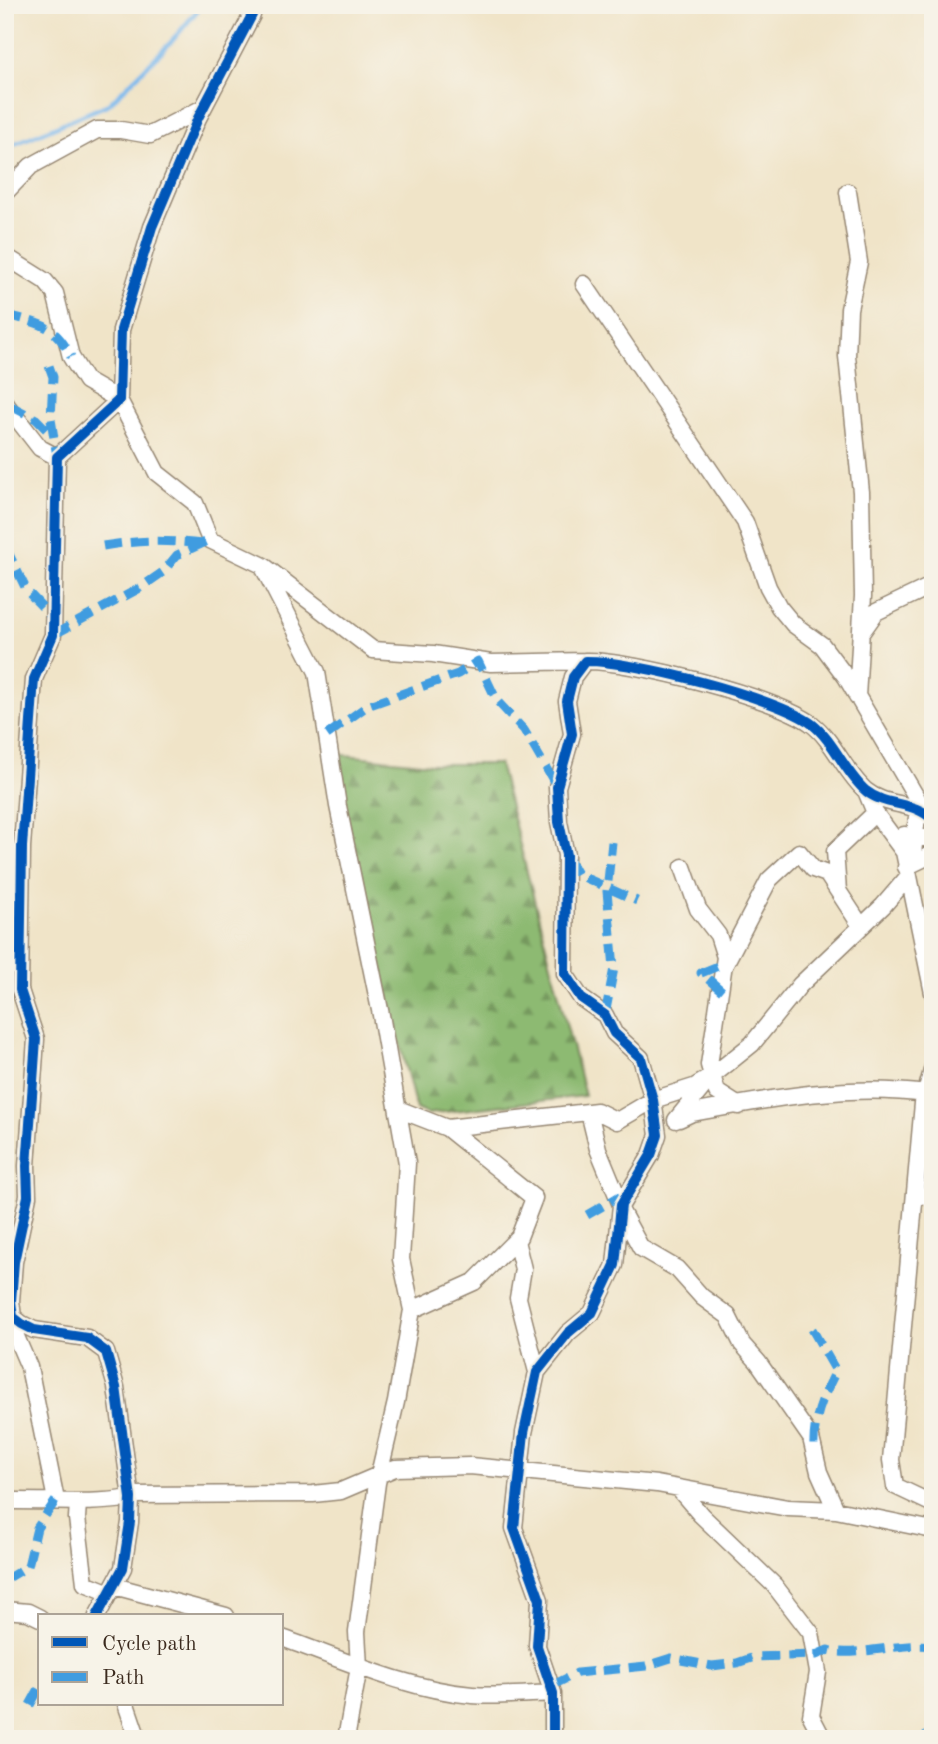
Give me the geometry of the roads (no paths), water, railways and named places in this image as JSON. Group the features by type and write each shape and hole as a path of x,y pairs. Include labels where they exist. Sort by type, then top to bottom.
{"street":[{"path":"252,15 203,108 152,228 121,330 119,400 157,473 195,503 210,540 262,565 373,650 433,654 491,663 614,662 708,684 786,711 813,725 866,791 875,813 904,852 933,993"},
{"path":"5,193 31,166 97,130 121,130 150,135 203,108"},
{"path":"848,192 859,262 849,309 847,356 861,492 861,633 857,698"},
{"path":"5,256 45,281 55,293 71,357 86,381 119,400"},
{"path":"584,284 745,522 768,587 779,607 793,624 822,645 857,698 925,813"},
{"path":"56,1500 29,1367 14,1332 11,1301 14,1262 28,1196 27,1166 36,1039 20,989 22,847 34,679 53,635 57,457 119,400"},
{"path":"5,403 40,448 57,457"},
{"path":"262,565 317,672 338,806 407,1163 401,1259 412,1310 380,1474 357,1632 359,1666 346,1739"},
{"path":"861,633 876,612 933,585"},
{"path":"537,1372 568,1333 592,1312 615,1265 622,1209 651,1155 658,1135 653,1100 640,1058 614,1032 605,1015 581,998 565,974 566,855 559,822 557,787 572,734 567,701 573,677 585,661"},
{"path":"866,791 890,804 925,813"},
{"path":"838,892 835,851 875,813"},
{"path":"658,1135 676,1120 712,1076 752,1044 800,985 883,906 906,872 913,854 915,836 925,813"},
{"path":"891,832 933,839"},
{"path":"724,966 769,880 799,852 813,869 827,874 861,926"},
{"path":"906,872 933,854"},
{"path":"683,867 698,909 718,935 726,957 709,1065 717,1091 737,1105"},
{"path":"933,1067 926,1094 915,1194 891,1460 895,1486 933,1504"},
{"path":"447,1128 597,1111 617,1121 653,1100 712,1076"},
{"path":"676,1120 692,1113 781,1097 885,1088 926,1094"},
{"path":"675,1093 737,1105"},
{"path":"398,1109 447,1128 534,1198 516,1241 474,1282 412,1310"},
{"path":"589,1112 598,1149 641,1248 677,1269 702,1297 728,1316 742,1344 758,1362 811,1438 819,1472 835,1510"},
{"path":"915,1194 933,1197"},
{"path":"516,1241 523,1269 518,1298 537,1372 524,1433 514,1528 540,1600 537,1646 553,1693 553,1739"},
{"path":"13,1317 34,1330 87,1338 107,1352 116,1387 131,1497 123,1568 98,1614"},
{"path":"5,1502 56,1500 78,1503 131,1497 313,1494 341,1490 395,1468 470,1466 678,1488 788,1508 835,1510 933,1530"},
{"path":"678,1488 731,1545 774,1585 811,1633 818,1672 811,1717 823,1739"},
{"path":"78,1503 78,1530 85,1583 217,1614"},
{"path":"5,1610 28,1612 38,1617"},
{"path":"284,1639 383,1675 463,1694 553,1693"},
{"path":"127,1706 138,1739"}],"waterway":[{"path":"5,148 109,104 172,41 202,5"}]}
